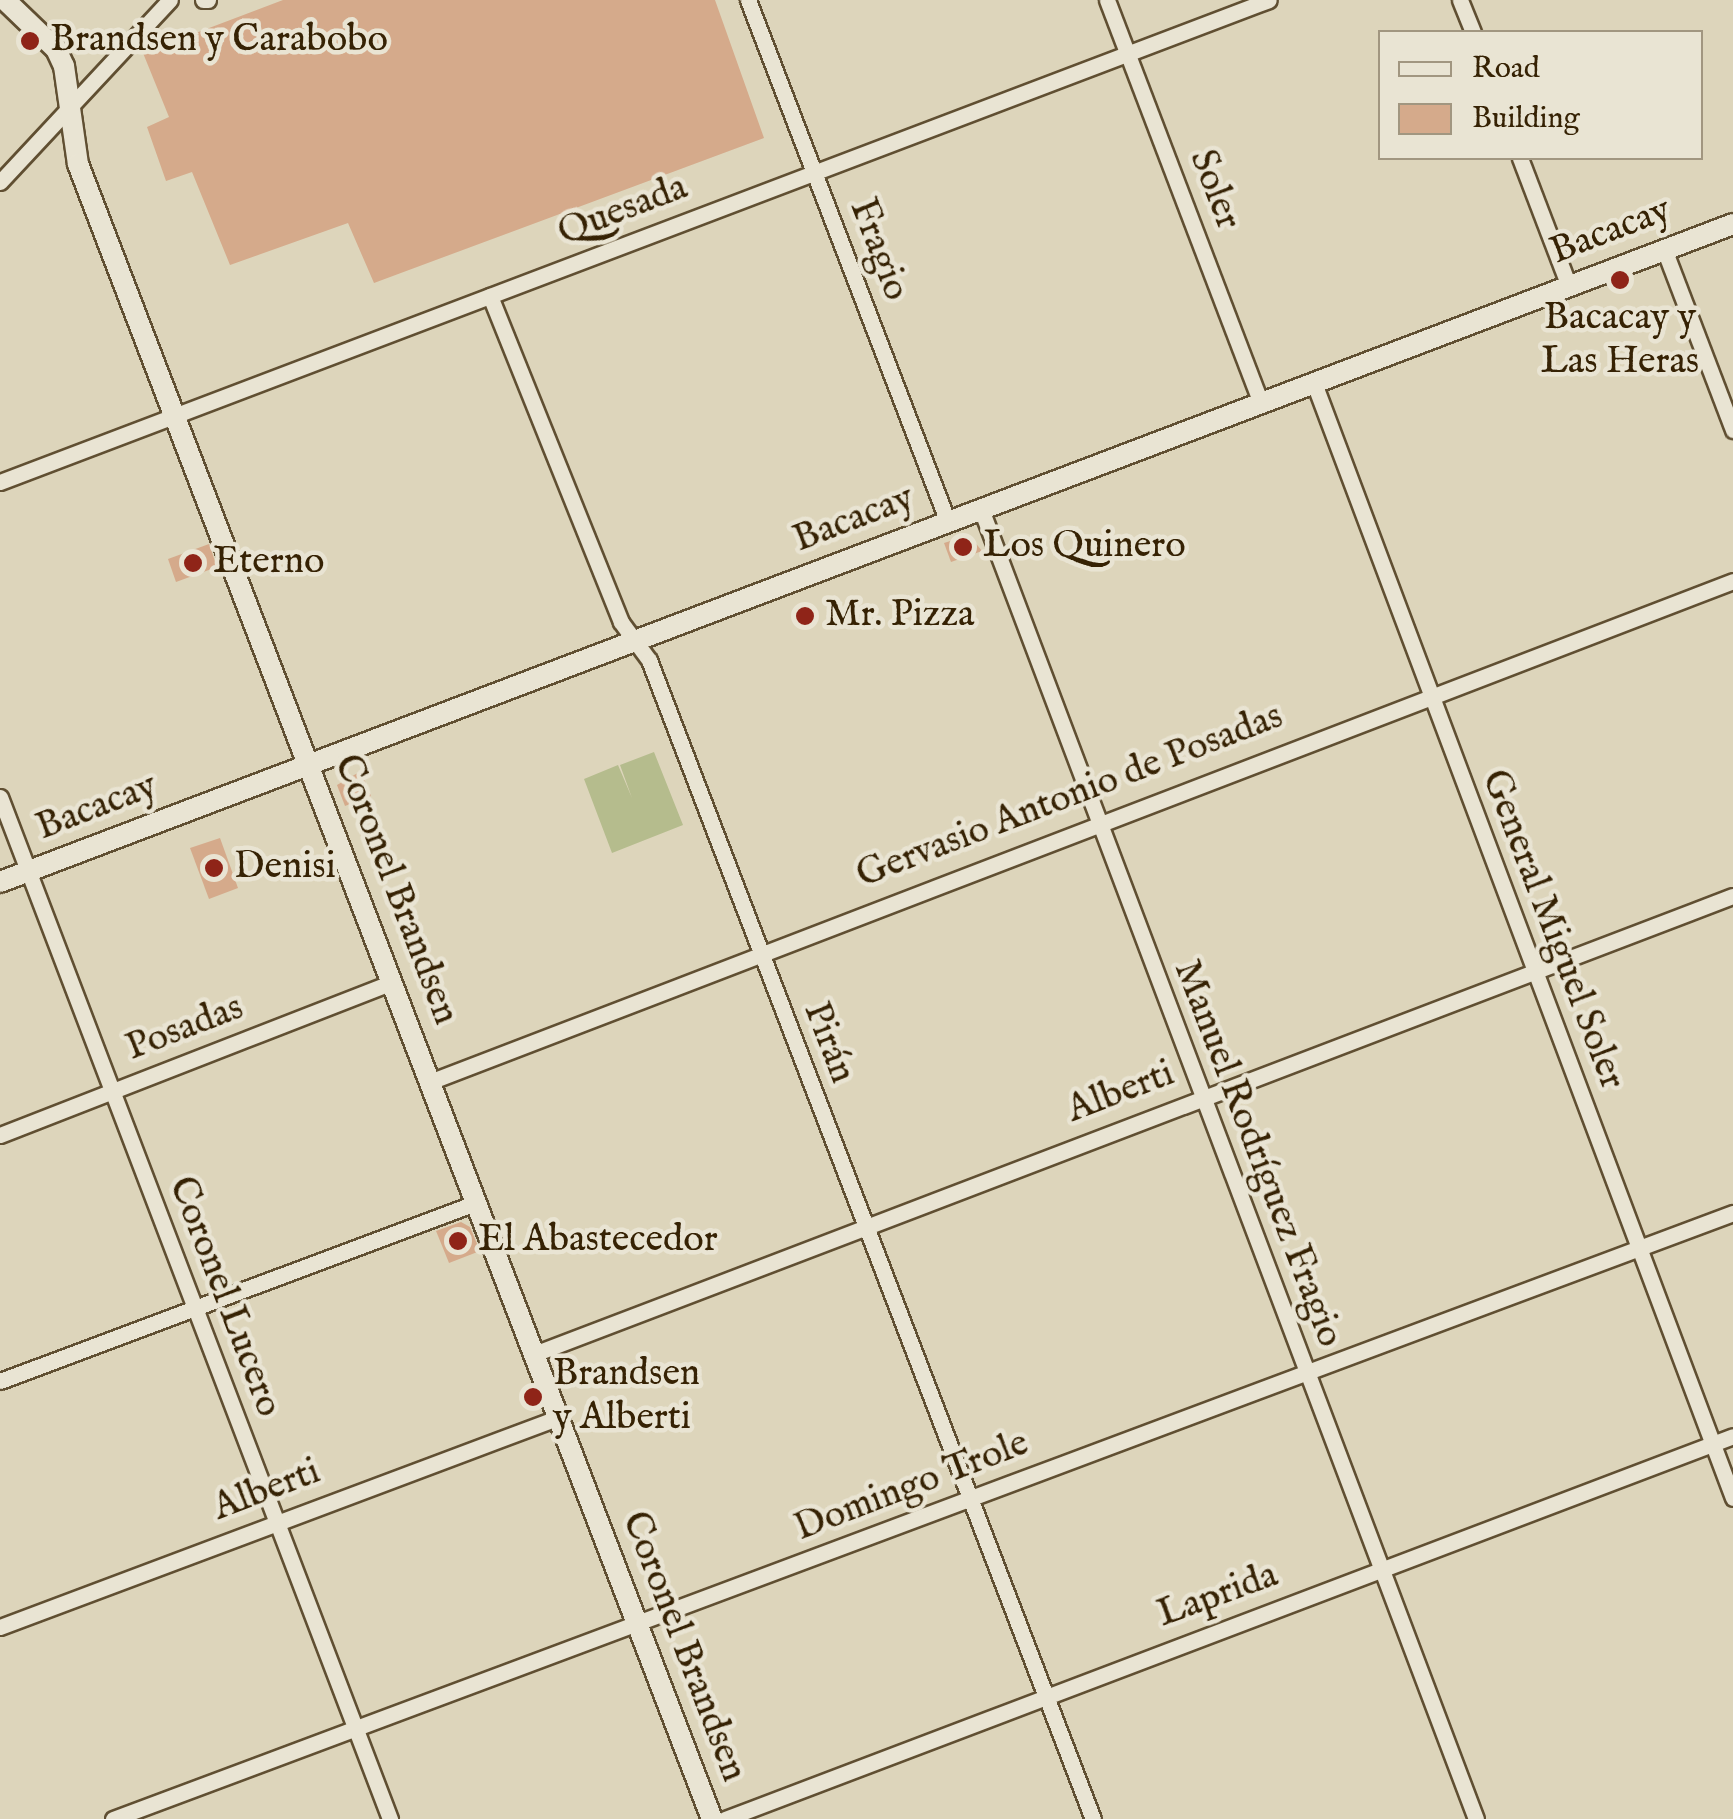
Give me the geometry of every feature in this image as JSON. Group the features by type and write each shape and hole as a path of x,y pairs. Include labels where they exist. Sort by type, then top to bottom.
{"street":[{"name":"Coronel Brandsen","path":"6,0 56,49 70,107 74,153 712,1819"},
{"path":"0,182 170,0"},
{"name":"Fragio","path":"748,0 948,522"},
{"name":"Soler","path":"1106,0 1261,403"},
{"name":"Quesada","path":"0,482 1269,0"},
{"path":"1460,0 1471,30"},
{"path":"1521,160 1570,286"},
{"name":"Bacacay","path":"0,882 1733,224"},
{"path":"1664,249 1733,430"},
{"name":"Pirán","path":"490,296 634,641 649,660 863,1227 1094,1819"},
{"name":"General Miguel Soler","path":"1314,383 1733,1498"},
{"name":"Manuel Rodríguez Fragio","path":"981,510 1200,1098 1476,1819"},
{"name":"Gervasio Antonio de Posadas","path":"432,1081 758,950 1733,581"},
{"name":"Coronel Lucero","path":"0,797 390,1819"},
{"name":"Alberti","path":"534,1354 1733,896"},
{"name":"Posadas","path":"0,1135 393,982"},
{"path":"0,1380 478,1202"},
{"name":"Domingo Trole","path":"113,1819 1733,1213"},
{"name":"Alberti","path":"0,1628 557,1418"},
{"name":"Laprida","path":"726,1819 1733,1436"}],"green space":[{"path":"654,752 683,825 612,853 584,779 618,765 632,798 620,765"}],"building":[{"path":"283,0 715,0 764,138 374,283 348,223 230,265 192,172 166,181 147,127 169,117 143,53"},
{"name":"Los Quinero","path":"969,535 982,551 951,562 944,543"},
{"name":"Eterno","path":"209,544 217,567 176,582 168,559"},
{"path":"361,771 371,796 345,806 337,785"},
{"name":"Denisi","path":"220,838 238,888 209,899 190,848"},
{"name":"El Abastecedor","path":"461,1222 470,1227 480,1251 449,1263 436,1231"}],"place":[{"name":"Brandsen y Carabobo","path":"30,41"},
{"name":"Bacacay y Las Heras","path":"1620,280"},
{"name":"Los Quinero","path":"963,547"},
{"name":"Eterno","path":"193,563"},
{"name":"Mr. Pizza","path":"805,616"},
{"name":"Denisi","path":"214,868"},
{"name":"El Abastecedor","path":"458,1241"},
{"name":"Brandsen y Alberti","path":"533,1397"}]}
